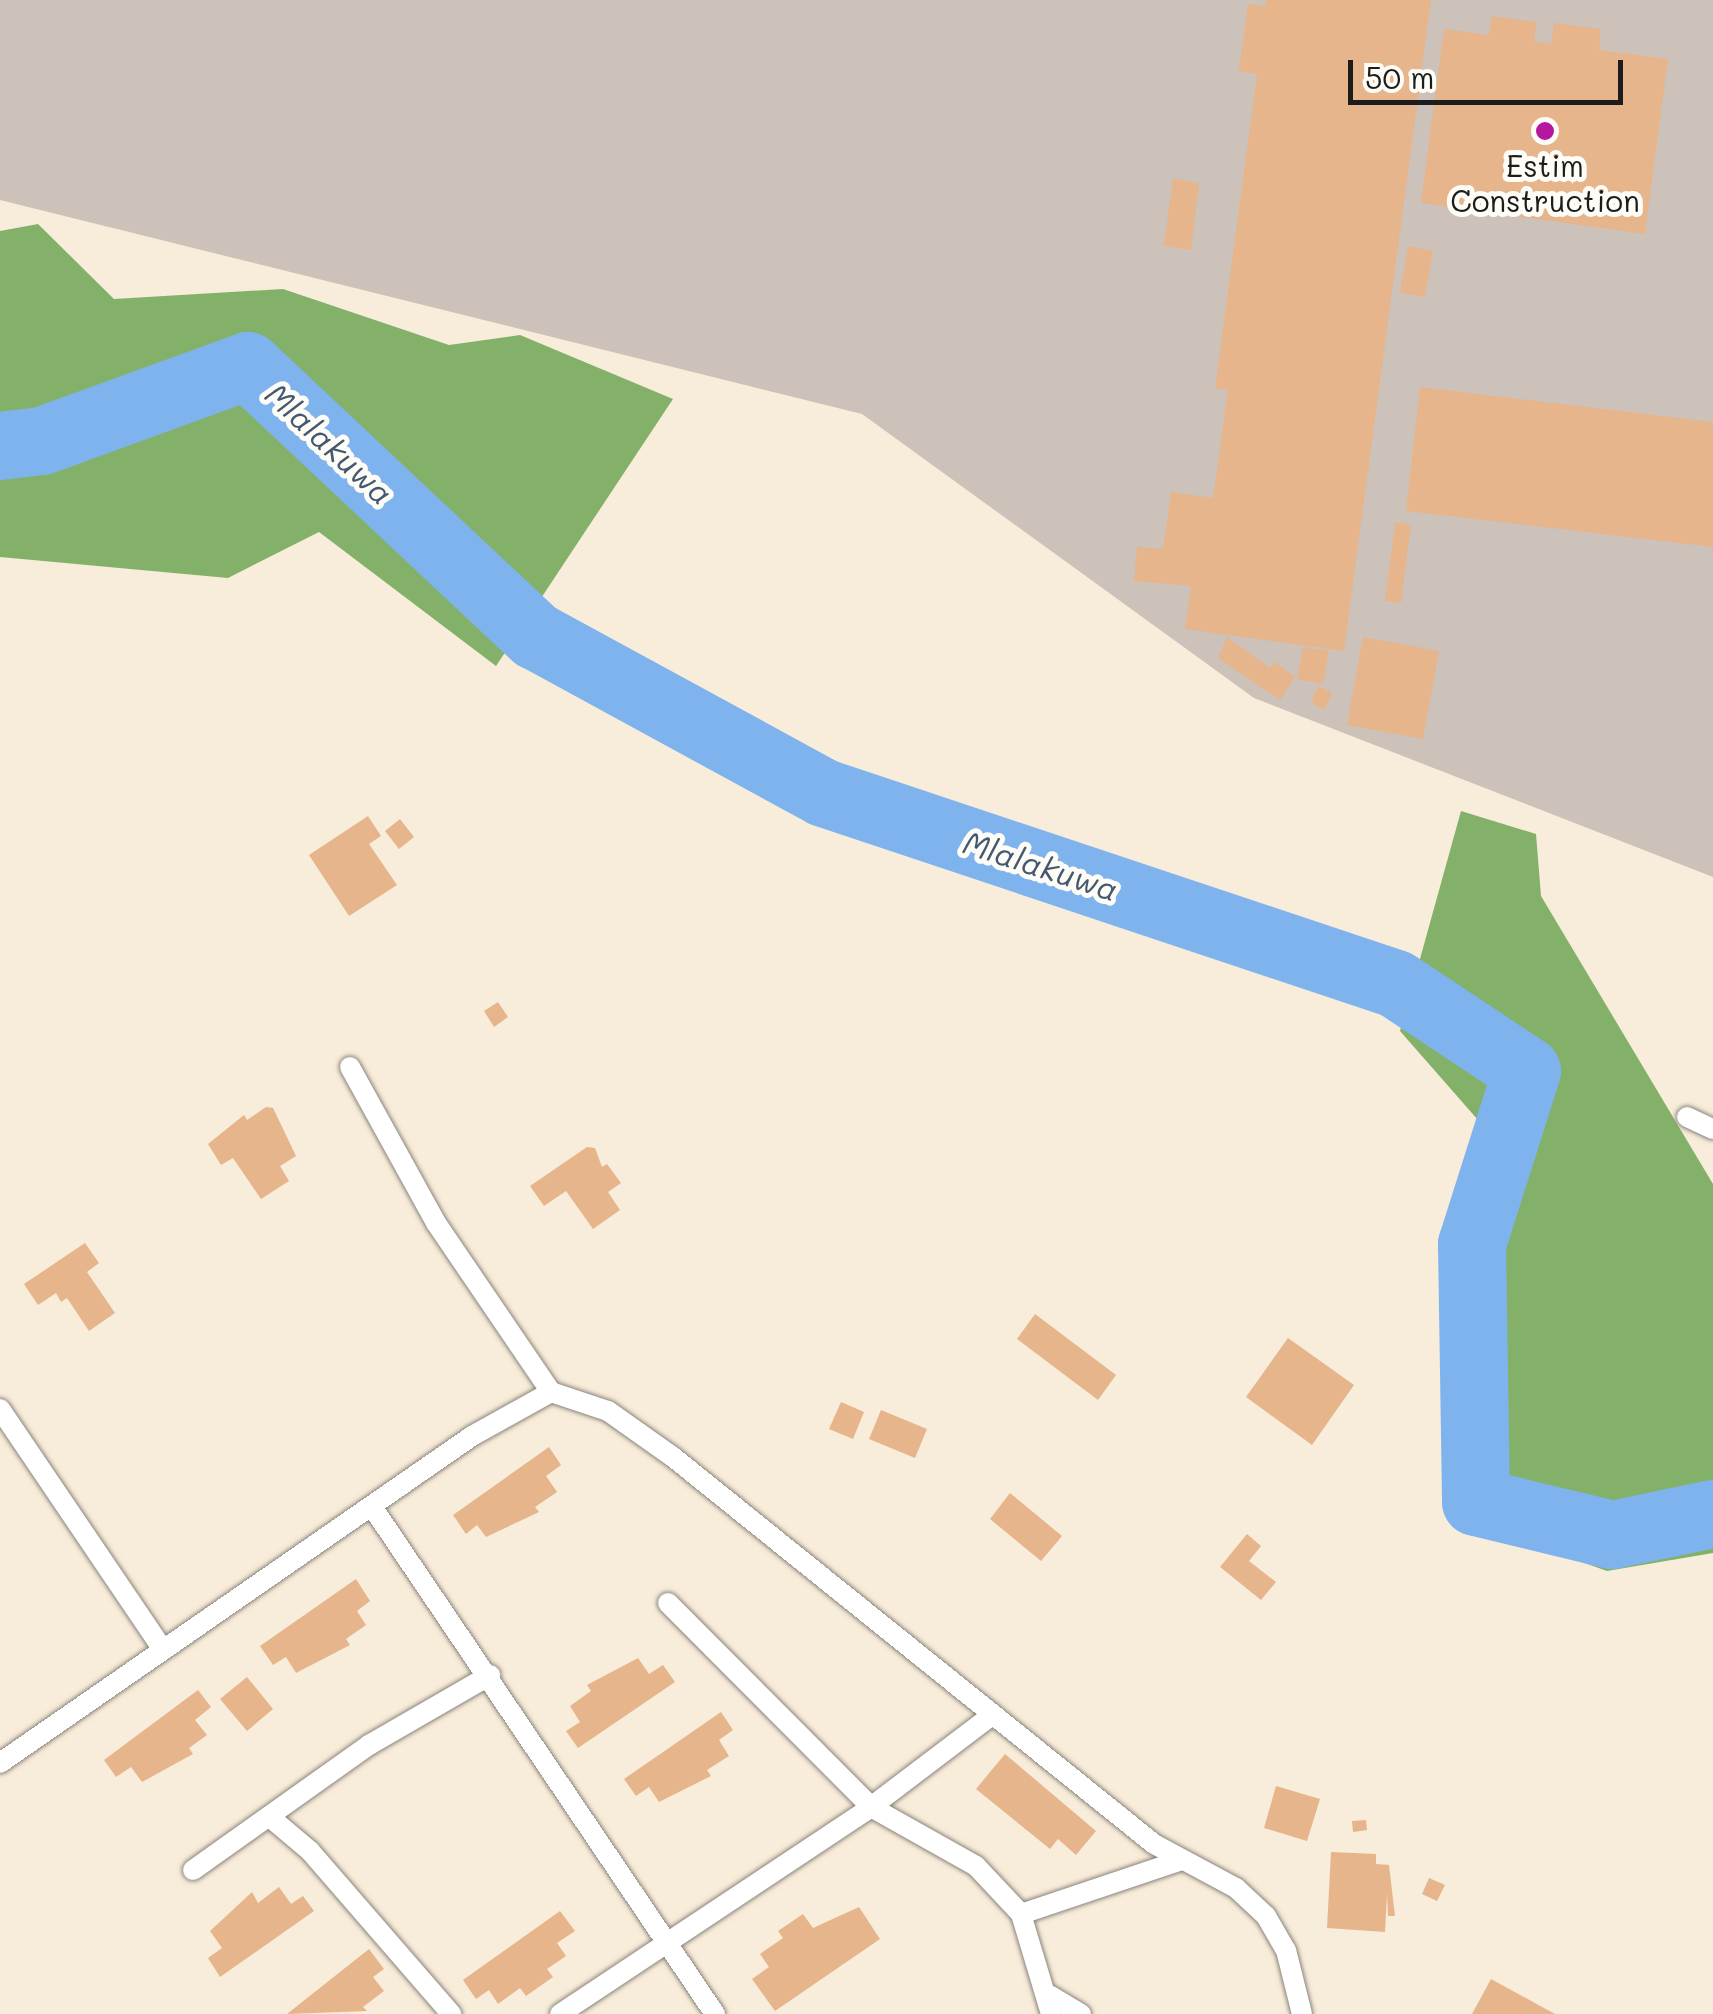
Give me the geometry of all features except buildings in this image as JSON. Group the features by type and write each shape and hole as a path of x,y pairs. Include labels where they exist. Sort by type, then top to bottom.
{"lane":[{"path":"350,1067 436,1223 550,1392 608,1411 673,1457 991,1716 1182,1860 1236,1888 1266,1916 1286,1950 1302,2014"},
{"path":"1687,1117 1713,1130"},
{"path":"0,1763 161,1647 373,1508 500,1418 550,1392"},
{"path":"0,1409 161,1647"},
{"path":"373,1508 490,1674 715,2014"},
{"path":"668,1602 871,1807 976,1866 1021,1914 1051,2005 1081,2014"},
{"path":"193,1870 271,1818 369,1744 490,1674"},
{"path":"560,2014 670,1946 871,1807 991,1716"},
{"path":"271,1818 310,1851 451,2014"},
{"path":"1021,1914 1182,1860"}],"shaded area":[{"path":"0,0 1713,0 1713,877 1254,698 862,414 0,200"}],"green space":[{"path":"38,224 114,299 283,289 449,345 520,335 673,399 496,666 319,532 228,578 0,557 0,231"},
{"path":"1461,811 1536,834 1541,896 1713,1184 1713,1553 1607,1571 1462,1519 1450,1326 1527,1176 1400,1031"}],"waterway":[{"name":"Mlalakuwa","path":"0,446 42,441 248,366 536,636 824,793 1396,984 1527,1071 1472,1244 1476,1502 1612,1535 1713,1514"}],"place":[{"name":"Estim Construction","path":"1545,131"}]}
